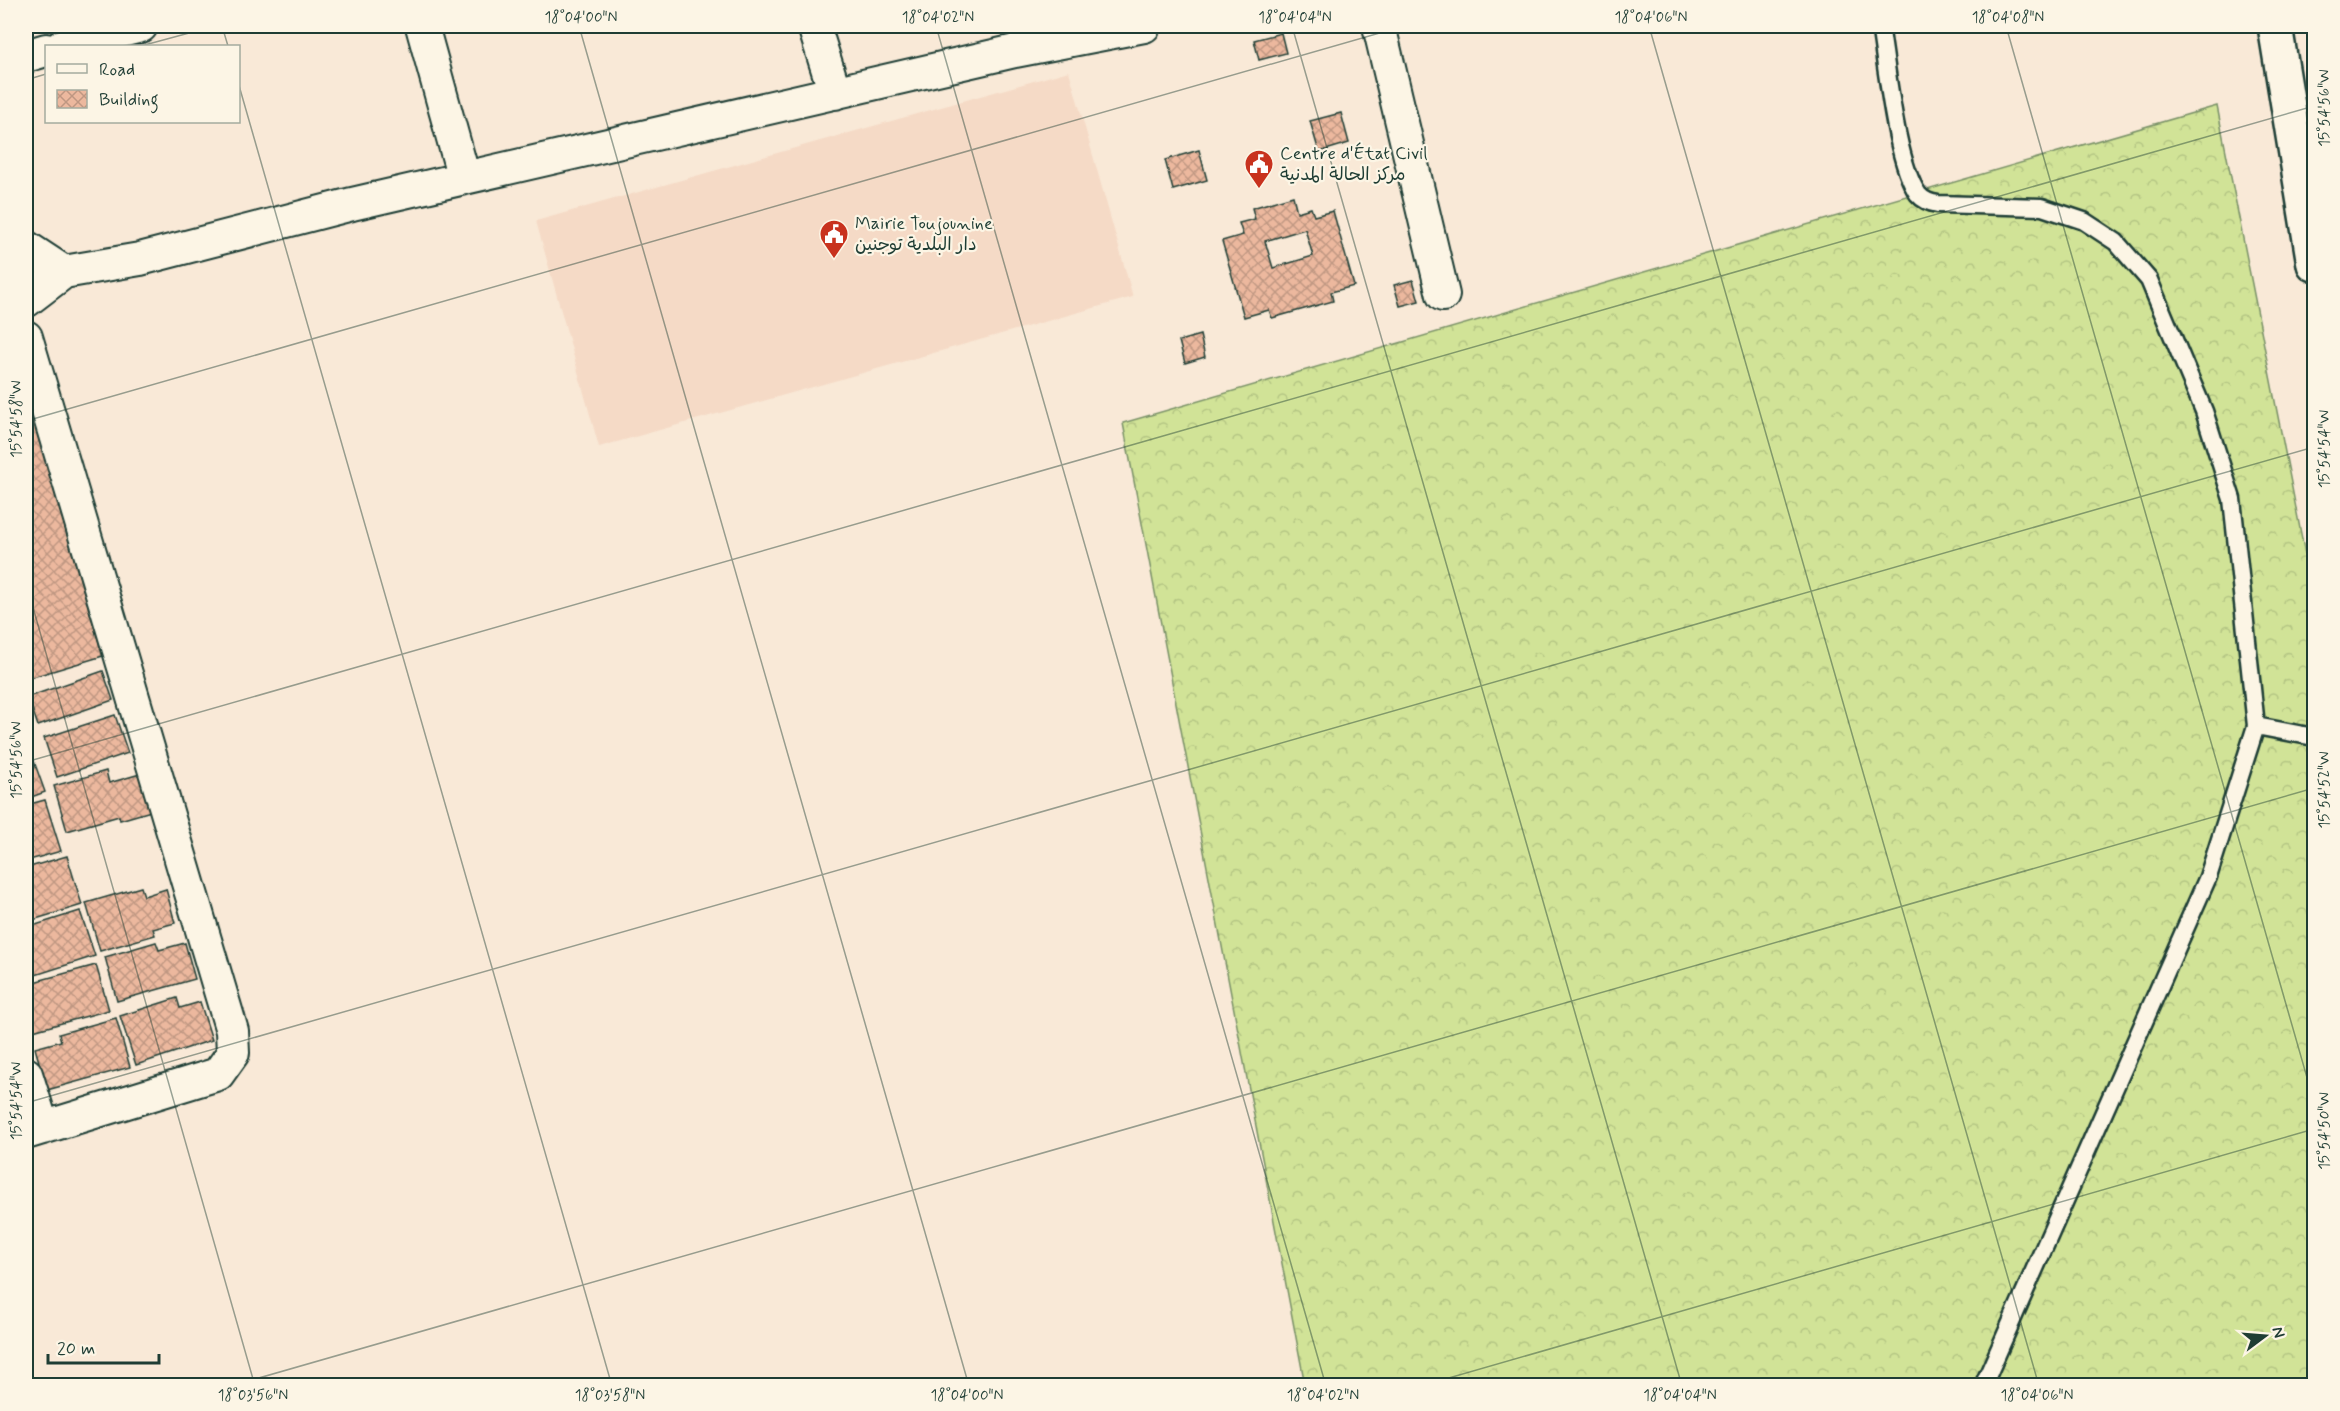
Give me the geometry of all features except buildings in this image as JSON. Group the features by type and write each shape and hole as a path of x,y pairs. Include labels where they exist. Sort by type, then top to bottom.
{"highway":[{"path":"2275,26 2314,264"}],"street":[{"path":"66,45 141,26"},
{"path":"422,26 464,178"},
{"path":"814,26 835,93"},
{"path":"26,301 64,272 140,259 352,204 835,93 1013,38 1144,26"},
{"path":"1379,26 1443,295"},
{"path":"26,56 45,50"},
{"path":"26,247 64,272"},
{"path":"26,337 232,1031 233,1053 218,1074 34,1130 26,1074"}],"lane":[{"path":"1880,26 1898,135 1910,181 1919,196 1930,203 1938,204 2042,207 2084,221 2116,242 2149,279 2204,411 2232,499 2256,726 2208,877 1983,1386"},
{"path":"2256,726 2314,737"}],"shaded area":[{"name":"Mairie Toujounine دار البلدية توجنين","path":"1069,71 1133,297 599,447 536,221"}],"green space":[{"path":"2217,106 2314,600 2314,1385 1305,1385 1123,423"}],"place":[{"name":"Centre d'État Civil مركز الحالة المدنية","path":"1259,190"},
{"name":"Mairie Toujounine دار البلدية توجنين","path":"834,260"}]}
